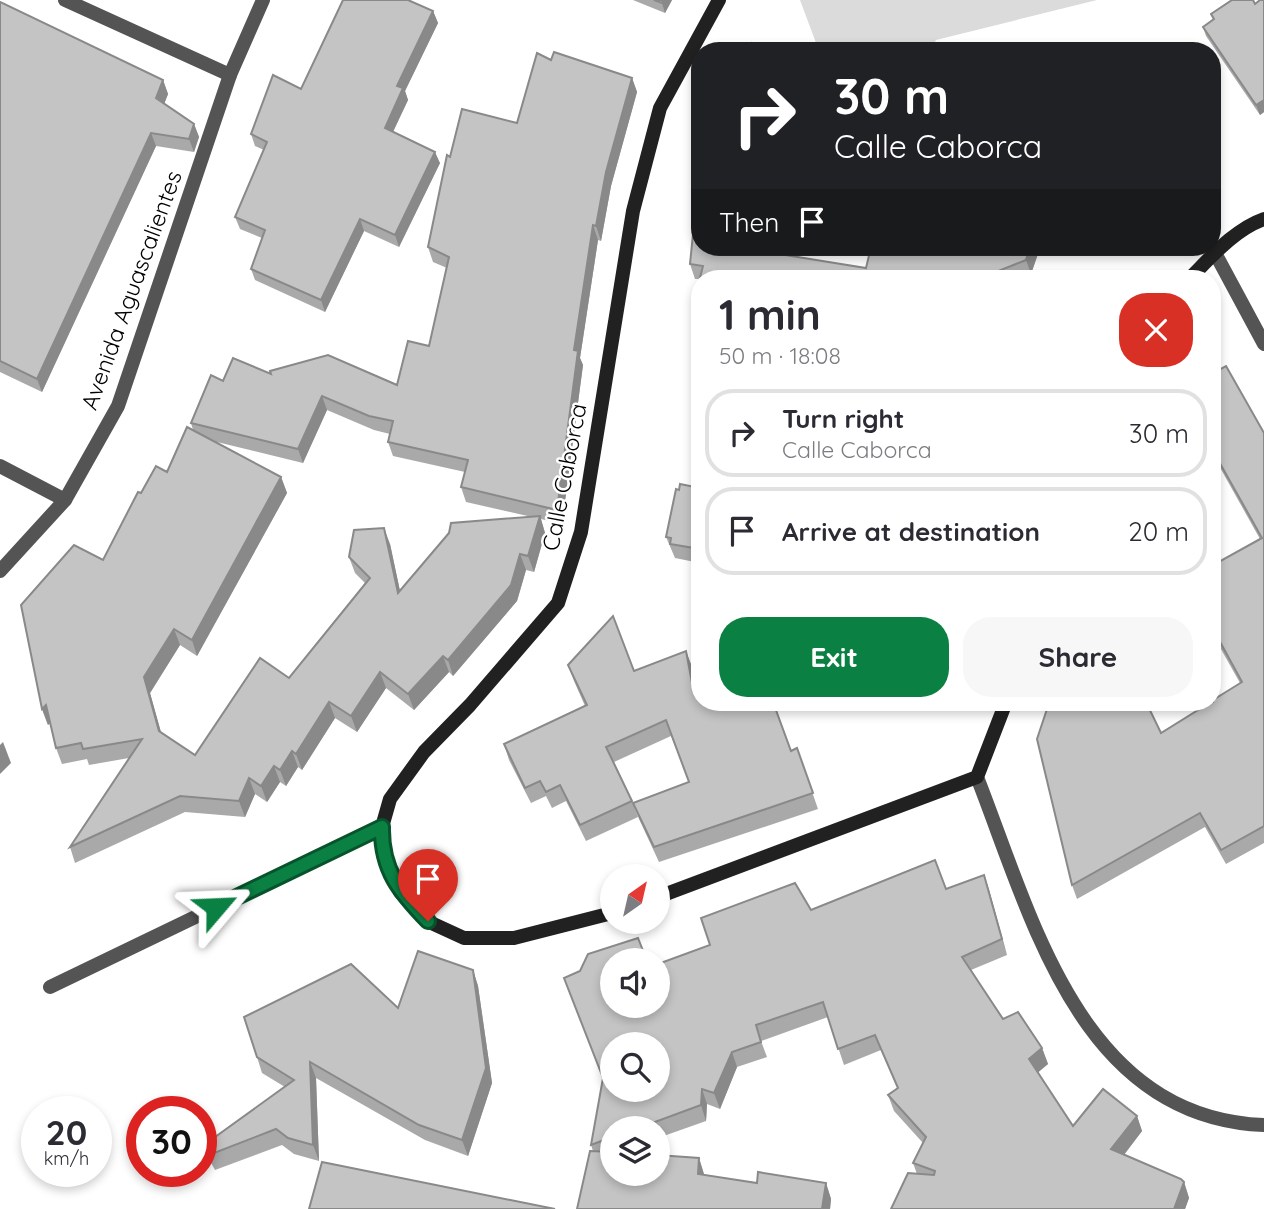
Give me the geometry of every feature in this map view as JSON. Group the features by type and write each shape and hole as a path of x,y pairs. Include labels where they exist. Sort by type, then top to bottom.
{"street":[{"path":"65,0 230,75"},
{"name":"Avenida Aguascalientes","path":"3,564 65,500 118,406 230,75 262,0"},
{"name":"Calle Caborca","path":"696,42 719,0"},
{"name":"Calle Caborca","path":"600,917 514,938 464,938 428,921 400,892 382,847 382,827 390,799 424,752 558,603 581,532 633,211 660,108 691,51"},
{"path":"1221,249 1264,219"},
{"path":"1197,270 1212,256"},
{"path":"1217,256 1264,344"},
{"path":"0,466 65,500"},
{"path":"1003,711 977,777 1048,958 1084,1023 1125,1071 1173,1101 1234,1124 1264,1125"},
{"path":"670,892 977,777"},
{"path":"50,987 382,827"}],"shaded area":[{"path":"800,0 1097,0 935,42 816,42"}],"building":[{"path":"343,0 408,0 433,11 397,86 403,88 385,128 435,152 395,235 360,219 321,300 251,269 265,230 235,217 267,142 251,134 273,75 301,89"},
{"path":"1232,0 1253,0 1255,4 1264,0 1264,100 1256,105 1221,53 1221,42 1213,42 1203,27 1214,19 1211,14"},
{"path":"0,2 163,80 156,98 194,124 189,139 151,133 37,379 0,361"},
{"path":"554,52 632,78 606,172 596,226 593,225 574,350 578,351 557,510 461,487 468,460 388,442 393,421 369,416 322,396 298,449 191,423 211,375 223,381 233,358 271,374 270,371 328,355 397,385 408,341 429,346 449,257 428,247 447,155 450,157 462,109 517,123 537,53 551,60"},
{"path":"691,254 791,256 866,268 869,256 1027,256 1026,260 1001,270 702,270 703,266 690,264"},
{"path":"1226,366 1264,433 1264,826 1221,850 1200,813 1072,885 1037,739 1046,711 1150,711 1161,733 1196,711 1221,711 1221,695 1242,682 1221,644 1221,561 1262,538 1221,465 1221,369"},
{"path":"187,427 281,477 192,640 174,629 144,677 159,731 195,755 260,658 289,678 370,578 349,557 354,530 384,528 398,593 449,533 451,523 540,516 528,556 520,554 511,585 448,660 443,656 408,694 380,672 351,716 329,702 296,754 292,751 280,770 274,766 261,786 249,778 239,801 180,796 70,847 142,739 83,749 81,743 56,748 46,705 42,709 21,605 74,545 103,560 138,492 141,493 156,466 167,472"},
{"path":"680,484 691,486 691,548 670,544 671,538 666,537 676,489 679,490"},
{"path":"613,616 634,671 686,651 691,678 691,711 776,711 791,751 797,748 813,793 654,847 633,803 689,782 666,720 606,747 632,801 580,825 560,785 546,792 540,781 525,788 504,744 587,705 568,665"},
{"path":"935,860 946,889 984,875 1002,939 962,957 1003,1019 1018,1012 1042,1048 1029,1059 1073,1126 1103,1089 1137,1116 1111,1149 1181,1179 1184,1182 1174,1209 891,1209 908,1173 934,1175 935,1171 913,1163 926,1137 888,1095 898,1088 875,1035 838,1049 823,1002 756,1025 761,1042 732,1052 714,1093 702,1089 701,1105 670,1116 600,1116 600,1142 591,1145 600,1095 600,1102 670,1102 670,1032 600,1032 600,1070 564,978 580,971 588,954 600,950 600,1018 670,1018 670,960 710,945 701,918 795,883 811,910"},
{"path":"638,938 642,948 607,948"},
{"path":"418,951 473,970 486,1068 462,1140 419,1125 310,1062 313,1145 288,1138 276,1129 217,1152 217,1136 294,1080 257,1057 244,1017 351,964 398,1008"},
{"path":"590,1151 600,1151 600,1186 670,1186 670,1156 699,1158 698,1174 757,1183 758,1172 826,1183 822,1209 577,1209"},
{"path":"322,1162 555,1209 309,1209"}],"route":[{"path":"216,907 382,827 382,847 400,892 428,921"}]}
